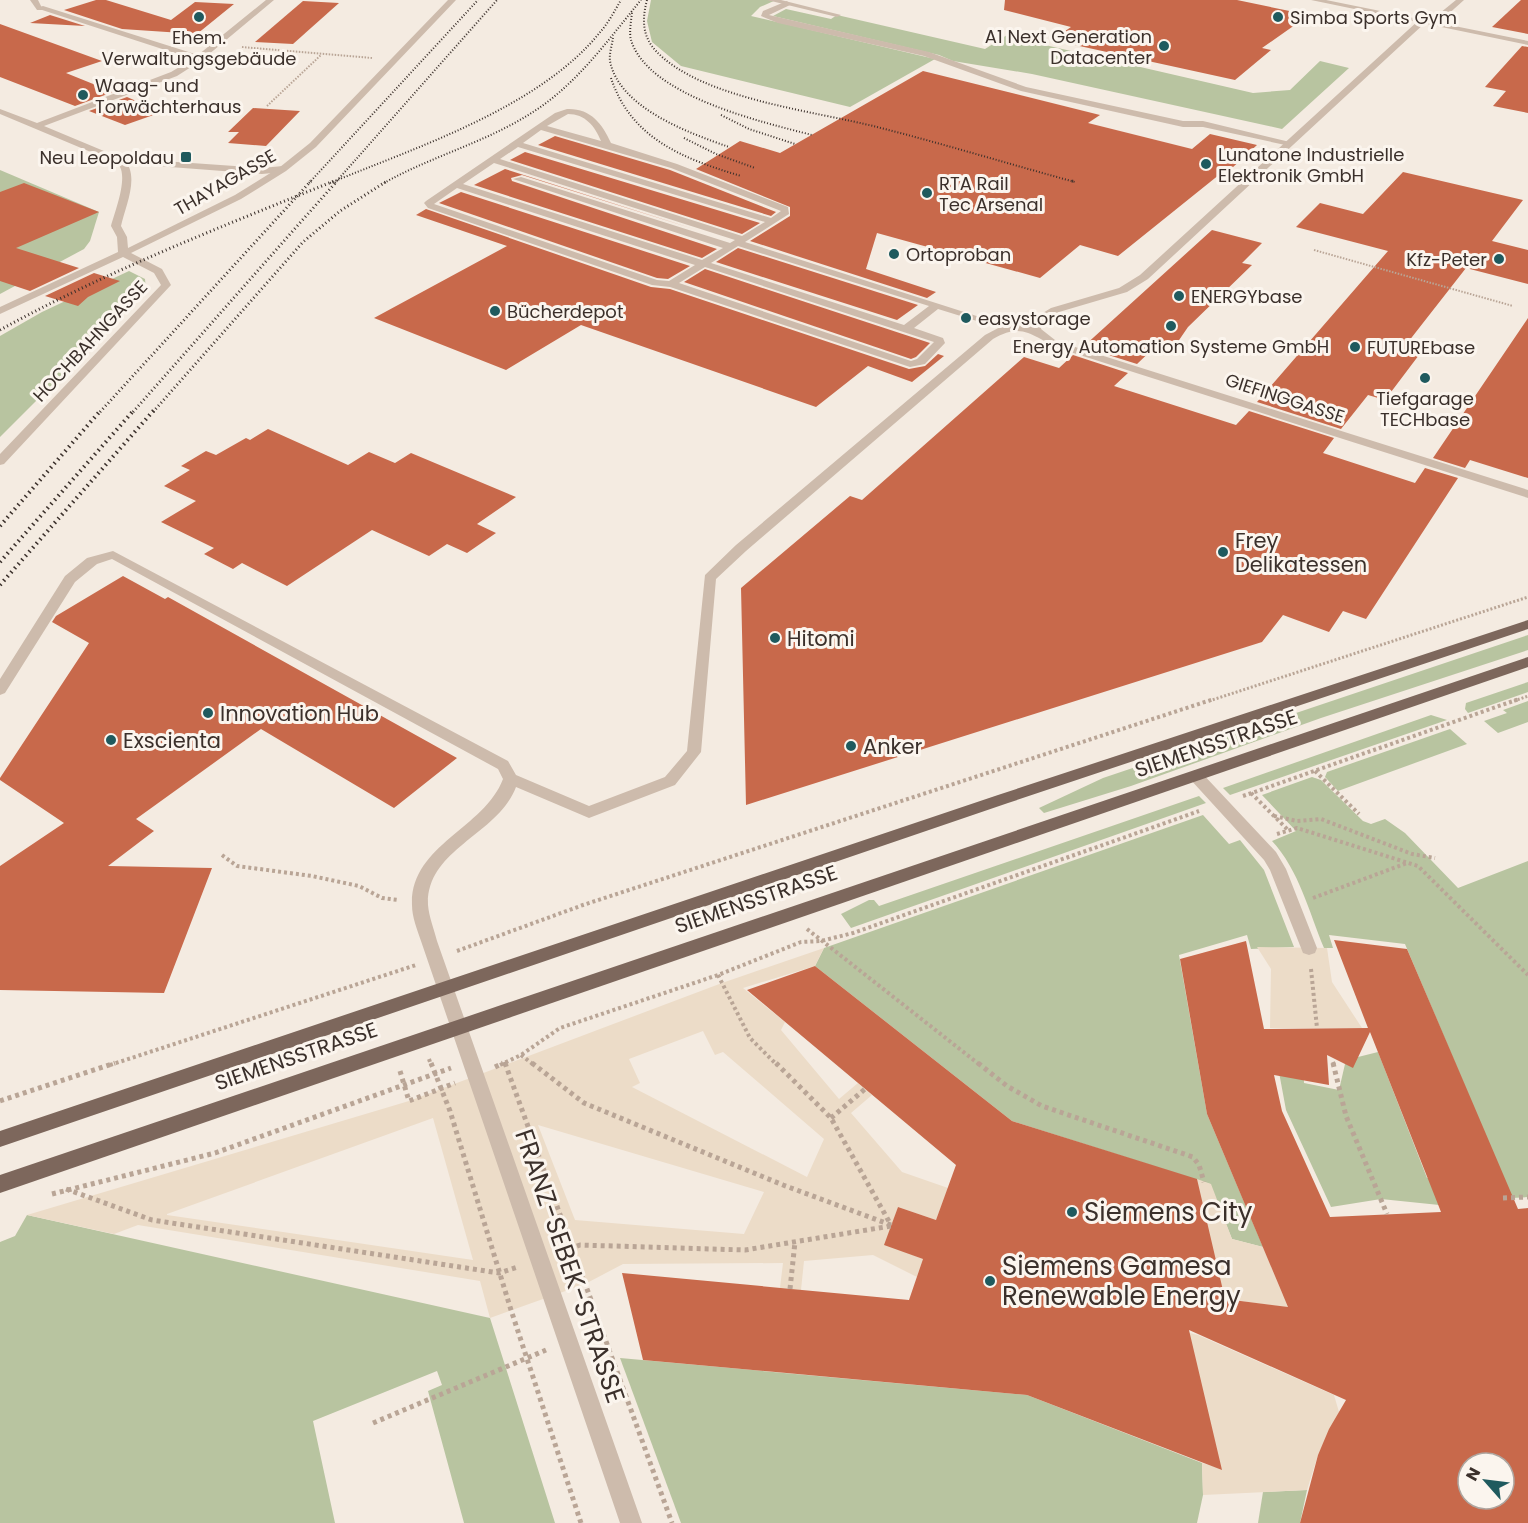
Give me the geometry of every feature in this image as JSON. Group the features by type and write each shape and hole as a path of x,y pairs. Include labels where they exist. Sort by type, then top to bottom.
{"main road":[{"name":"SIEMENSSTRASSE","path":"0,1139 1528,624"},
{"name":"SIEMENSSTRASSE","path":"0,1184 1528,662"}],"street":[{"path":"34,0 40,8 199,58"},
{"path":"36,126 164,79 199,58 270,0"},
{"name":"THAYAGASSE","path":"0,311 238,197 283,169 330,128 452,0"},
{"path":"771,0 790,2 837,15"},
{"path":"1315,0 1528,43"},
{"path":"1432,24 1460,0"},
{"path":"790,2 766,13 765,16 778,21 926,54 1024,89 1183,124 1203,124 1290,143"},
{"path":"480,167 738,243 1006,327 1036,330 1037,321 1046,314 1123,290 1144,277 1422,22"},
{"path":"0,111 120,160 262,171 283,169"},
{"path":"454,184 939,340 939,346 921,362 910,364 671,284 656,283 431,206 429,203 454,184 491,159 564,112 580,111 586,114 601,128 607,145"},
{"path":"539,127 674,166 785,209 786,212 773,221 671,284"},
{"path":"515,143 773,221"},
{"path":"491,159 738,243"},
{"path":"120,160 125,165 128,177 116,226 122,237 123,253"},
{"name":"HOCHBAHNGASSE","path":"0,461 166,285 158,272 123,253"},
{"path":"906,329 937,305"},
{"path":"511,779 589,812 670,781 694,752 711,578 741,548 813,486 989,337 1006,327"},
{"name":"GIEFINGGASSE","path":"1036,330 1051,342 1528,494"},
{"path":"0,690 70,579 92,561 113,555 503,765 511,779 510,789 500,804 433,864 423,882 419,904"},
{"path":"1196,775 1257,842 1278,869 1309,948"},
{"name":"FRANZ-SEBEK-STRASSE","path":"419,904 435,959 631,1523"}],"path":[{"path":"215,46 379,58"},
{"path":"267,105 322,54"},
{"path":"1314,250 1513,306"},
{"path":"1342,263 1346,259"},
{"path":"0,1101 435,959 593,902 1528,597"},
{"path":"409,1101 476,1076 521,1055 560,1028 718,975 801,942 821,941 853,933 1528,696"},
{"path":"1315,771 1359,814"},
{"path":"1251,793 1288,830"},
{"path":"1274,816 1298,821 1321,819 1412,854 1435,858"},
{"path":"1257,842 1297,828 1418,866 1528,975"},
{"path":"222,855 237,866 312,876 359,886 382,898 419,904"},
{"path":"1292,905 1407,863"},
{"path":"788,913 1007,1086 1042,1106 1193,1157 1199,1165 1204,1182"},
{"path":"1309,948 1317,1028"},
{"path":"718,975 750,1038 831,1118 891,1226"},
{"path":"521,1055 584,1103 783,1185 891,1226"},
{"path":"504,1062 672,1523"},
{"path":"1333,1062 1346,1116 1387,1214"},
{"path":"47,1195 215,1153 436,1074 581,1523"},
{"path":"831,1118 865,1089"},
{"path":"66,1189 152,1220 499,1273 580,1245 745,1250 891,1226"},
{"path":"1503,1198 1528,1197"},
{"path":"790,1289 795,1242"},
{"path":"373,1423 600,1328"}],"green space":[{"path":"651,0 776,0 760,7 751,16 935,59 850,107 681,66 652,42 647,21"},
{"path":"786,9 831,19 837,15 985,49 1018,28 1032,42 1253,93 1290,90 1320,61 1349,68 1282,129 1032,74 953,61 939,55 773,16"},
{"path":"0,170 99,212 90,241 84,249 0,294"},
{"path":"129,271 145,279 146,291 0,437 0,336 42,312"},
{"path":"1528,635 1528,650 1321,718 1131,786 1044,813 1039,808 1103,778"},
{"path":"1528,682 1528,692 1468,713 1465,709 1466,703"},
{"path":"1528,701 1528,722 1498,733 1484,721 1507,713 1503,710"},
{"path":"1431,715 1447,720 1230,795 1223,788"},
{"path":"1450,729 1467,744 1338,791 1325,777 1327,772"},
{"path":"1312,777 1321,780 1363,821 1371,824 1385,819 1405,833 1458,888 1528,861 1528,1197 1512,1198 1405,944 1329,935 1333,948 1324,948 1296,878 1272,841 1296,831 1262,795"},
{"path":"1199,796 1206,803 851,928 841,914 869,900 874,900 879,906"},
{"path":"1203,815 1229,844 1240,840 1264,870 1294,947 1251,949 1247,935 1179,955 1207,1114 1263,1247 1232,1239 1210,1184 1012,1121 815,966 824,948"},
{"path":"1378,1052 1427,1178 1438,1178 1449,1206 1381,1199 1331,1207 1286,1110 1276,1056 1303,1061 1304,1083 1339,1090 1345,1064 1358,1057"},
{"path":"27,1215 490,1318 555,1523 464,1523 428,1391 442,1385 437,1371 313,1421 335,1523 0,1523 0,1242 15,1236"},
{"path":"620,1358 1027,1395 1202,1463 1203,1495 1197,1523 681,1523"},
{"path":"1307,1490 1300,1523 1258,1523 1263,1492"}],"shaded area":[{"path":"1257,947 1327,948 1332,982 1362,1028 1270,1028 1271,969"},
{"path":"824,948 815,966 743,988 785,1022 781,1030 839,1099 858,1083 872,1095 851,1113 902,1172 948,1188 936,1220 898,1207 885,1244 923,1259 917,1277 873,1255 804,1261 801,1290 780,1288 783,1263 623,1264 585,1284 490,1318 480,1281 138,1225 114,1234 27,1215 409,1101 722,983","holes":["703,1031 715,1055 723,1052 824,1139 807,1177 632,1087 640,1083 629,1059","433,1118 473,1260 167,1215","538,1125 764,1192 744,1234 575,1220"]},
{"path":"1197,1179 1211,1184 1232,1239 1263,1247 1283,1295 1303,1294 1307,1310 1189,1294"},
{"path":"1061,1303 1198,1335 1334,1395 1339,1412 1318,1455 1307,1490 1203,1495 1202,1463 1222,1469"}],"building":[{"path":"96,0 106,0 171,20 195,2 234,4 197,34 122,29 64,10"},
{"path":"1005,0 1237,0 1309,15 1262,48 1271,50 1235,80 1052,40 1071,27 1004,10"},
{"path":"1521,0 1528,0 1528,34 1492,27"},
{"path":"303,1 339,3 293,44 255,42"},
{"path":"50,15 85,26 30,23"},
{"path":"0,24 102,61 66,73 113,92 75,106 0,77"},
{"path":"1522,46 1528,47 1528,113 1493,106 1506,91 1485,87"},
{"path":"923,71 1100,115 1088,123 1192,149 1210,134 1257,145 1232,168 1230,166 1118,256 1080,245 1040,278 877,233 866,269 936,292 927,298 750,241 790,216 790,207 696,169 740,141 780,153"},
{"path":"127,97 162,112 125,125 89,111"},
{"path":"253,108 300,111 266,146 228,143 239,132 228,132"},
{"path":"555,136 670,170 776,212 771,216 538,145"},
{"path":"525,152 760,223 742,234 510,160"},
{"path":"505,169 697,230 522,175 511,178 512,181 717,249 702,258 474,185"},
{"path":"1403,172 1523,200 1492,241 1528,250 1528,284 1466,268 1405,346 1422,351 1385,400 1368,395 1341,429 1257,402 1388,251 1296,227 1320,203 1363,214"},
{"path":"24,183 99,212 16,248 79,268 30,291 0,281 0,192"},
{"path":"461,192 690,266 668,279 657,278 439,203"},
{"path":"426,209 651,287 670,289 909,369 925,366 938,354 944,356 912,382 868,366 816,407 581,325 506,370 374,318 507,246 416,215"},
{"name":"ENERGYbase","path":"1212,230 1262,243 1242,263 1252,265 1188,327 1175,346 1159,343 1137,364 1083,347"},
{"path":"738,248 918,305 897,320 716,262"},
{"path":"705,269 930,343 911,359 684,282"},
{"path":"94,273 120,281 88,297 78,306 45,296"},
{"path":"1528,318 1528,478 1470,460 1465,468 1433,458"},
{"path":"1073,355 1128,373 1114,386 1236,425 1249,411 1334,438 1323,453 1415,483 1425,468 1458,478 1366,619 1343,611 1329,632 1283,615 1262,642 746,805 741,588 850,496 862,500 1024,357 1059,368"},
{"path":"268,429 348,465 369,452 395,463 411,453 516,497 477,524 496,533 467,553 447,544 429,556 372,530 287,586 242,563 233,569 204,554 214,548 161,522 196,501 164,486 190,470 181,466 206,451 216,455"},
{"name":"Innovation Hub","path":"123,576 165,599 168,597 457,758 394,808 261,729 136,819 154,831 108,866 212,868 164,993 0,990 0,866 64,823 0,778 89,643 52,622 56,616"},
{"path":"1334,940 1407,949 1518,1209 1528,1208 1528,1523 1300,1523 1318,1455 1329,1429 1346,1400 1189,1330 1222,1470 1027,1395 643,1360 622,1273 909,1300 923,1259 884,1245 898,1207 936,1220 956,1165 747,990 815,966 1012,1121 1197,1179 1225,1299 1288,1307 1207,1114 1180,959 1246,941 1264,1029 1368,1028","holes":["1370,1032 1441,1212 1330,1217 1282,1111 1274,1075 1329,1085 1327,1055 1353,1068"]}],"railway":[{"path":"309,183 478,0"},
{"path":"338,180 497,0"},
{"path":"338,180 476,122 546,82 576,58 604,27 621,0"},
{"path":"384,183 497,132 549,101 578,75 641,0"},
{"path":"647,0 644,27 651,45 676,67 701,81 760,101 877,127 1075,182 1072,181"},
{"path":"632,13 631,40 642,60 659,77 709,104 765,123 812,135"},
{"path":"613,38 610,61 616,78 627,92 641,105 676,126 729,147"},
{"path":"611,78 620,99 632,117 662,144 699,162 741,176"},
{"path":"721,115 749,129 795,144"},
{"path":"684,138 716,154 755,168"},
{"path":"330,183 338,180"},
{"path":"335,183 338,180"},
{"path":"297,196 311,181"},
{"path":"297,196 334,181"},
{"path":"133,412 337,181"},
{"path":"153,412 303,242 340,211 387,181"},
{"path":"0,330 123,269 297,196"},
{"path":"100,412 297,196"},
{"path":"0,526 101,410"},
{"path":"0,562 134,410"},
{"path":"0,585 154,410"}],"place":[{"name":"Ehem. Verwaltungsgebäude","path":"199,17"},
{"name":"Simba Sports Gym","path":"1278,17"},
{"name":"A1 Next Generation Datacenter","path":"1164,46"},
{"name":"Waag- und Torwächterhaus","path":"83,95"},
{"name":"Neu Leopoldau","path":"186,157"},
{"name":"Lunatone Industrielle Elektronik GmbH","path":"1206,164"},
{"name":"RTA Rail Tec Arsenal","path":"927,193"},
{"name":"Ortoproban","path":"894,254"},
{"name":"Kfz-Peter","path":"1499,259"},
{"name":"ENERGYbase","path":"1179,296"},
{"name":"Bücherdepot","path":"495,311"},
{"name":"easystorage","path":"966,318"},
{"name":"Energy Automation Systeme GmbH","path":"1171,326"},
{"name":"FUTUREbase","path":"1355,347"},
{"name":"Tiefgarage TECHbase","path":"1425,378"},
{"name":"Frey Delikatessen","path":"1223,552"},
{"name":"Hitomi","path":"775,638"},
{"name":"Innovation Hub","path":"208,713"},
{"name":"Exscienta","path":"111,740"},
{"name":"Anker","path":"851,746"},
{"name":"Siemens City","path":"1072,1212"},
{"name":"Siemens Gamesa Renewable Energy","path":"990,1281"}]}
